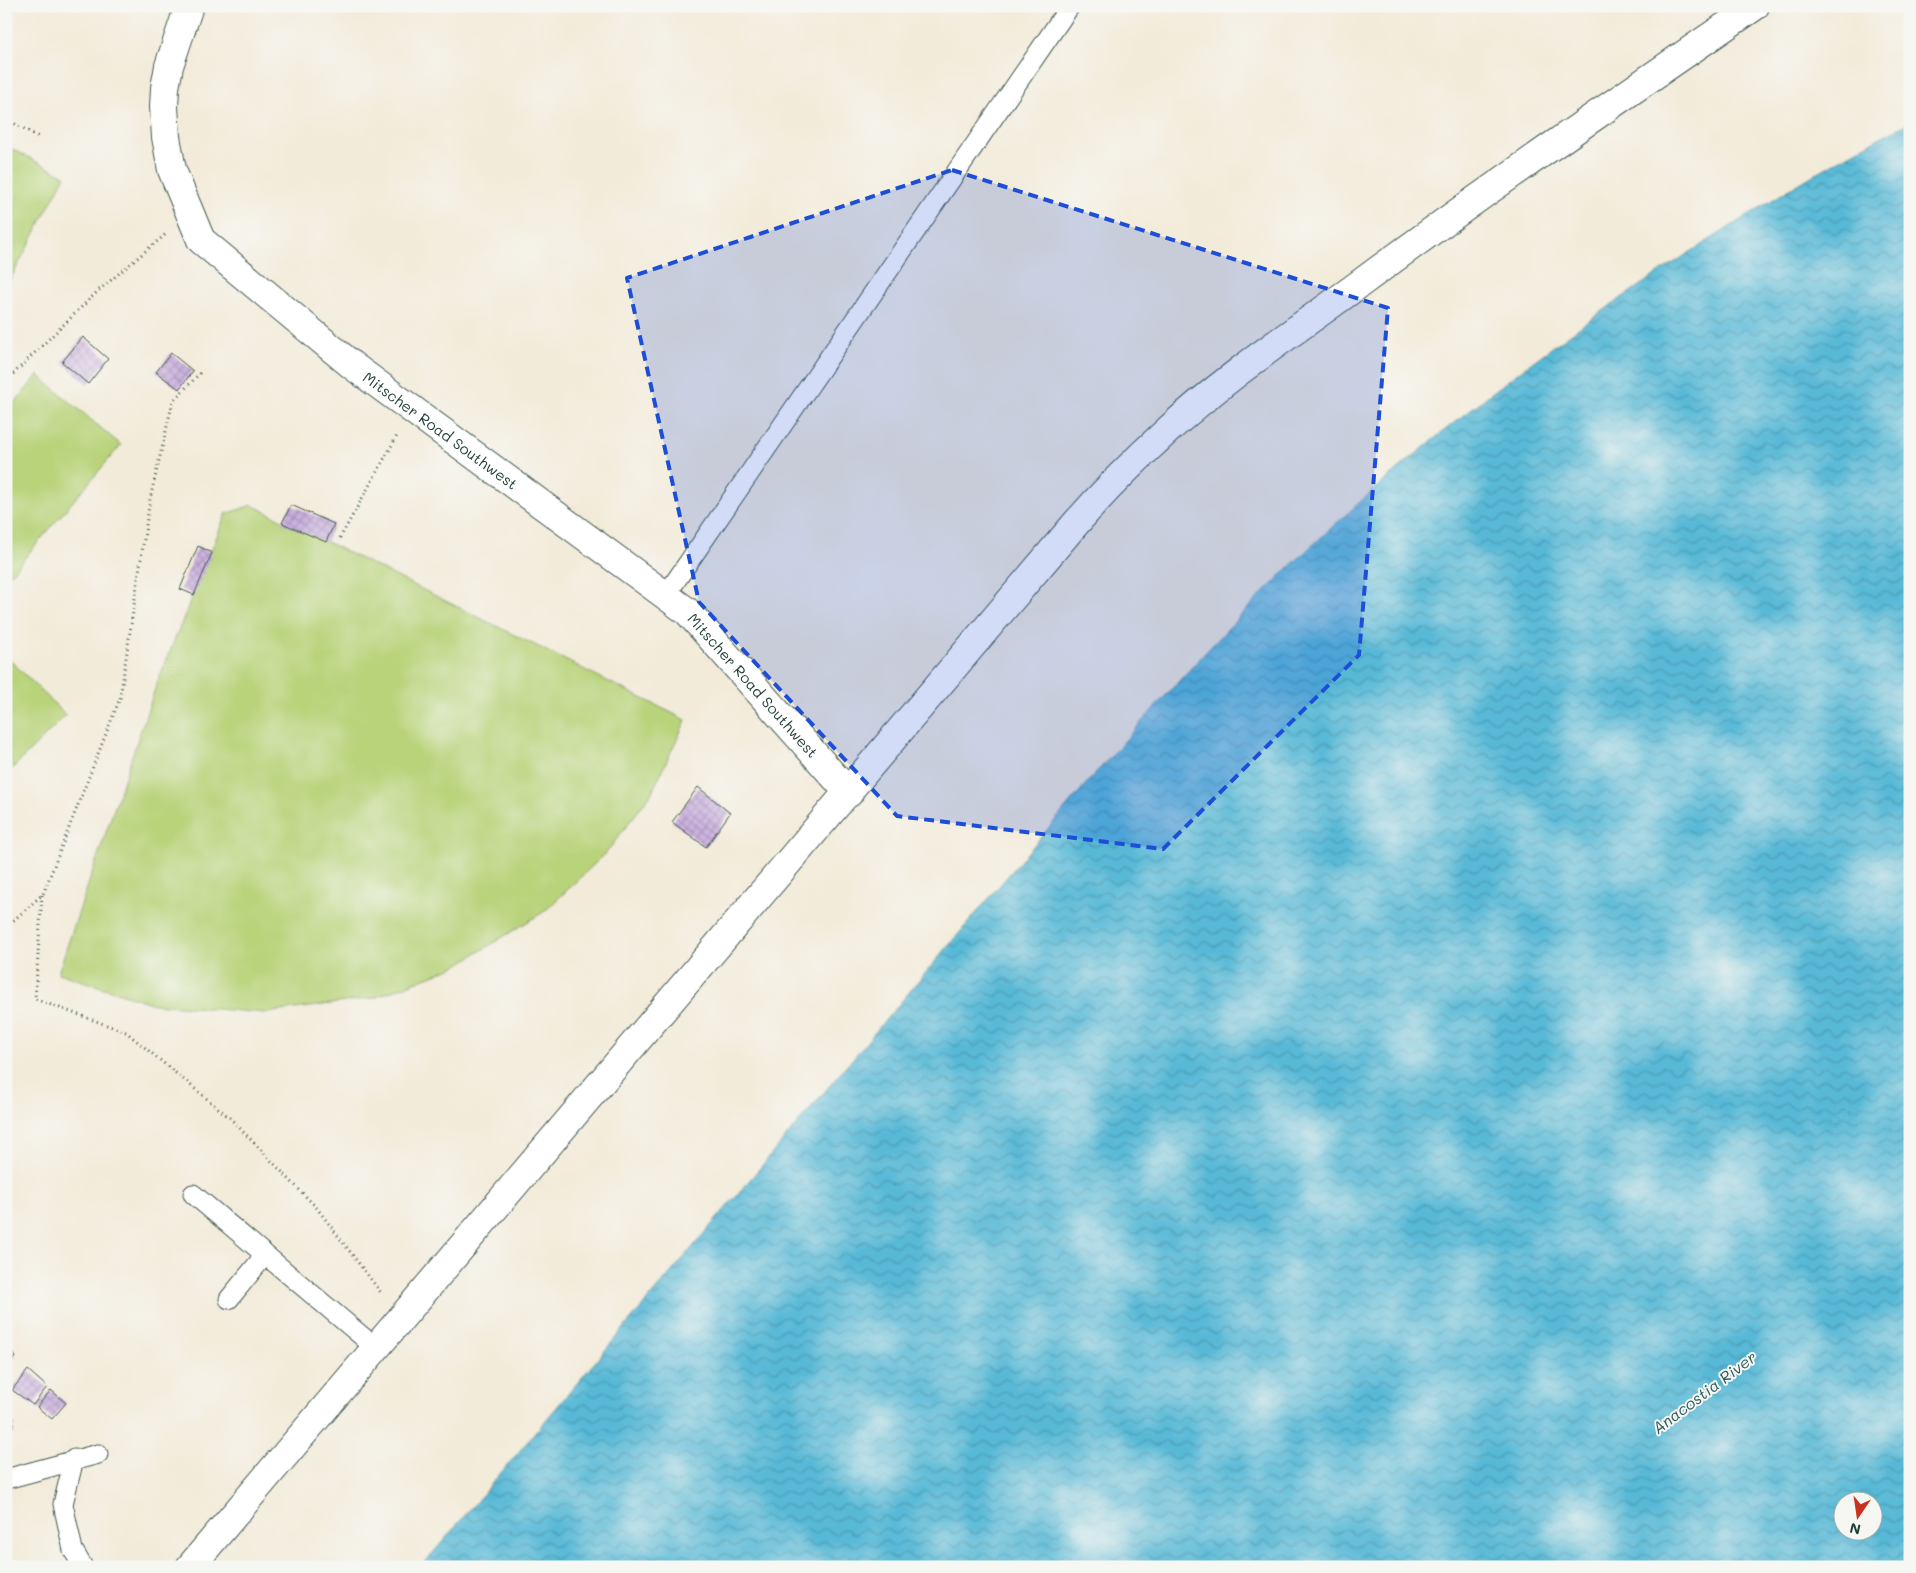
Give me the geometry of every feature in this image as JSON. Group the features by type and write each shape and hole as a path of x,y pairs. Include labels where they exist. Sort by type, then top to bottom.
{"street":[{"name":"Mitscher Road Southwest","path":"189,6 169,66 164,107 166,137 172,170 201,240 353,366 688,612 849,793"},
{"path":"190,1567 1089,508 1168,429 1233,377 1398,255 1608,106 1756,6"}],"lane":[{"path":"666,595 1070,6"},
{"path":"193,1194 376,1348"},
{"path":"229,1299 265,1255"},
{"path":"6,1479 98,1454"},
{"path":"74,1459 63,1504 73,1550 81,1566"}],"path":[{"path":"6,119 39,137"},
{"path":"6,381 98,291 191,216"},
{"path":"202,371 173,401 150,499 120,698 42,894 35,999 126,1032 229,1117 316,1207 386,1301"},
{"path":"340,538 413,410"},
{"path":"6,927 42,894"}],"highlighted area":[{"path":"952,170 1388,308 1359,655 1163,849 897,816 699,602 627,278"}],"green space":[{"path":"6,146 65,176 6,288"},
{"path":"38,375 121,445 11,574 6,570 6,413"},
{"path":"252,505 686,720 651,794 606,853 545,911 456,966 374,998 266,1013 154,1004 58,973 157,683 226,514"},
{"path":"6,656 66,715 6,775"}],"water":[{"name":"Anacostia River","path":"1910,122 1910,1567 421,1567 1085,785 1206,651 1256,599 1386,479 1495,390 1551,348 1608,307 1748,215 1816,173"}],"building":[{"path":"83,337 108,359 88,384 62,362"},
{"path":"171,353 193,371 179,389 156,372"},
{"path":"291,505 334,524 326,542 282,523"},
{"path":"198,546 212,553 194,595 180,589"},
{"path":"698,787 730,813 706,847 672,822"},
{"path":"6,1348 16,1356 6,1367"},
{"path":"28,1370 47,1387 33,1405 12,1390"},
{"path":"51,1390 66,1403 52,1419 37,1407"},
{"path":"6,1417 15,1424 6,1435"}]}
